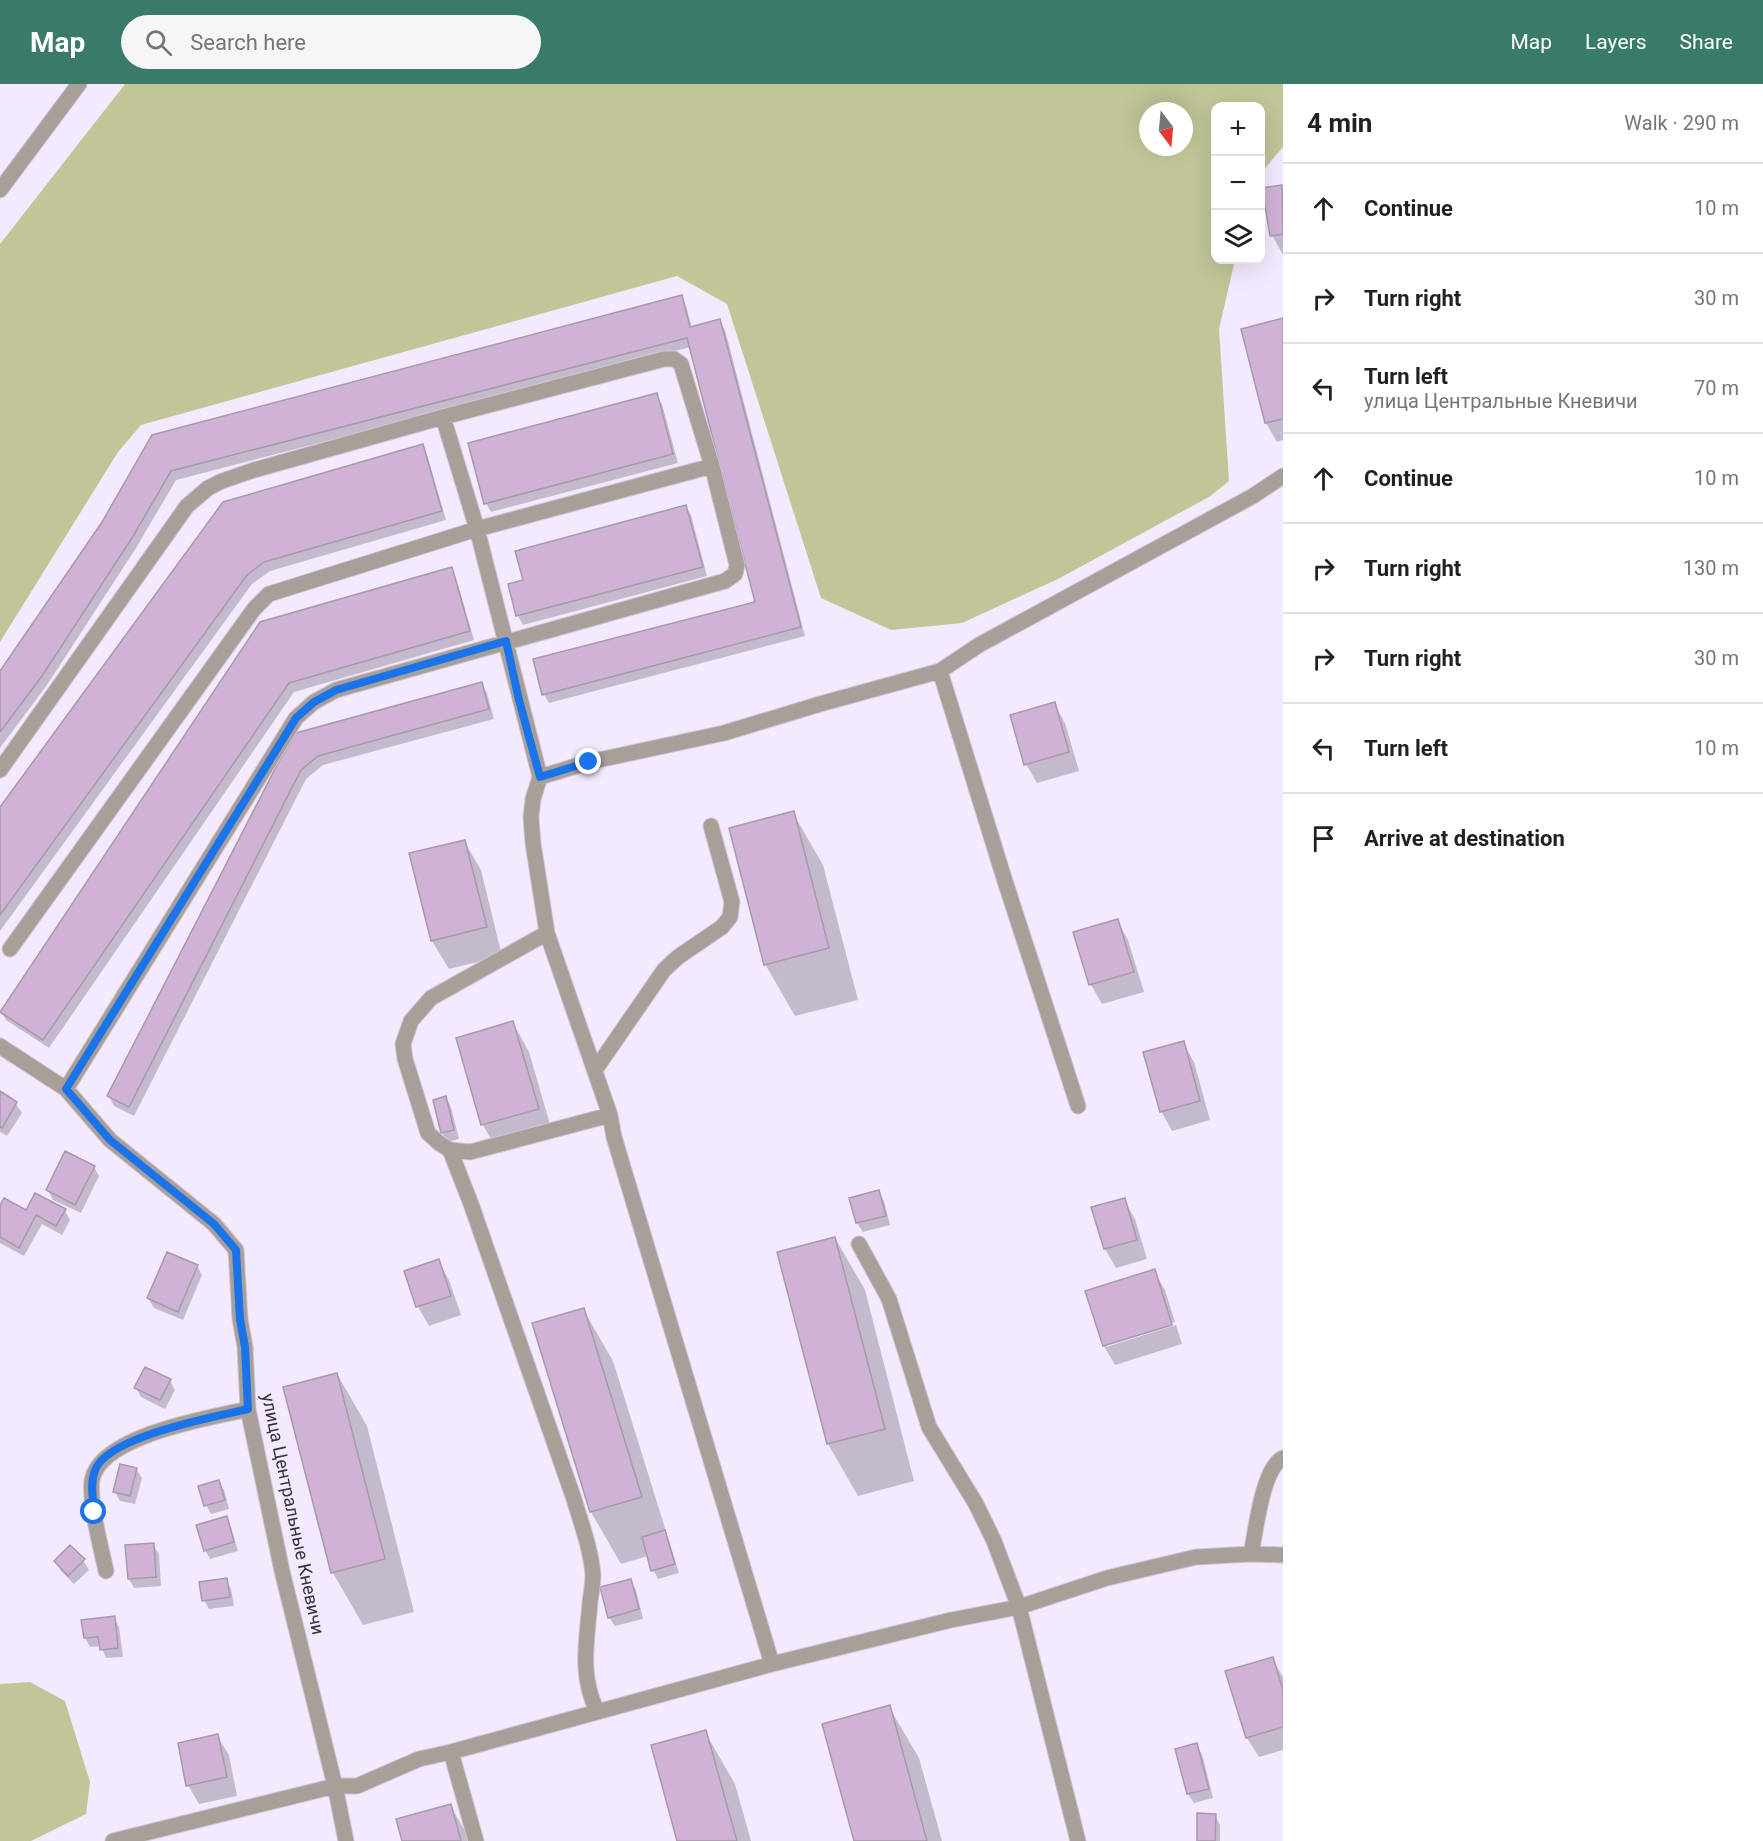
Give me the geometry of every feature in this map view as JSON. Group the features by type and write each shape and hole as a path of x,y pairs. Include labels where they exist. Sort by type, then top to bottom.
{"street":[{"path":"0,190 80,84"},
{"path":"0,770 187,506 208,489 222,481 254,470 443,417 674,358 681,364 712,466 737,565 735,574 725,581 336,690 314,702 296,718 66,1089"},
{"path":"443,417 477,529 540,777 533,799 531,817 547,933 610,1115 614,1137 772,1664"},
{"path":"9,949 254,609 269,594 477,529 712,466"},
{"path":"540,777 589,762 724,733 940,671 979,645 1253,496 1283,476"},
{"path":"940,671 1078,1106"},
{"path":"595,1070 664,970 678,957 722,927 730,917 732,902 711,826"},
{"path":"547,933 431,998 411,1021 403,1044 405,1059 428,1132 438,1143 450,1150 470,1152 610,1115"},
{"name":"улица Центральные Кневичи","path":"0,1046 66,1089 110,1140 214,1224 236,1250 248,1409 282,1571 335,1786 346,1841"},
{"path":"450,1150 478,1222 574,1498 586,1539 593,1576 585,1678 588,1693 597,1711"},
{"path":"859,1244 889,1299 929,1427 976,1504 994,1541 1019,1607 1078,1841"},
{"path":"106,1571 94,1512 92,1483 96,1468 107,1455 158,1431 248,1409"},
{"path":"1251,1554 1268,1477 1276,1462 1283,1458"},
{"path":"112,1841 335,1786 357,1786 419,1759 772,1664 951,1620 1019,1607 1118,1575 1196,1557 1283,1555"},
{"path":"451,1752 476,1841"}],"green space":[{"path":"125,84 1283,84 1283,147 1265,168 1265,102 1211,102 1211,264 1234,264 1219,329 1229,481 1209,497 1058,579 962,623 891,630 821,598 727,304 677,276 141,425 118,452 0,642 0,244"},
{"path":"30,1682 65,1701 90,1782 86,1814 31,1841 0,1841 0,1684"}],"building":[{"path":"1282,185 1283,234 1270,236 1265,206 1265,188"},
{"path":"682,295 690,327 720,319 801,627 542,695 533,659 755,602 687,338 171,471 132,538 42,676 0,732 0,671 102,522 152,435"},
{"path":"1283,318 1283,419 1265,423 1241,329"},
{"path":"657,393 673,454 484,504 468,443"},
{"path":"423,444 442,511 264,562 247,575 0,915 0,807 223,502"},
{"path":"686,505 703,567 516,616 508,584 523,580 515,551"},
{"path":"452,567 470,631 289,683 43,1040 0,1012 260,622"},
{"path":"482,682 489,709 318,756 301,770 129,1107 107,1096 277,765 296,733"},
{"path":"1055,702 1069,752 1024,765 1010,715"},
{"path":"794,811 829,948 764,965 729,828"},
{"path":"465,840 487,927 431,941 409,853"},
{"path":"1118,919 1134,972 1089,985 1073,932"},
{"path":"513,1021 539,1109 481,1125 456,1038"},
{"path":"1184,1041 1200,1101 1160,1112 1143,1052"},
{"path":"0,1091 17,1102 2,1128 0,1127"},
{"path":"446,1096 454,1130 441,1133 433,1100"},
{"path":"65,1151 95,1166 75,1205 46,1190"},
{"path":"879,1190 886,1216 856,1223 849,1198"},
{"path":"35,1193 66,1209 56,1226 36,1215 19,1248 0,1237 0,1205 4,1198 26,1210"},
{"path":"1125,1198 1137,1240 1104,1249 1091,1207"},
{"path":"835,1237 885,1429 827,1444 777,1252"},
{"path":"167,1252 198,1265 178,1312 147,1298"},
{"path":"439,1259 451,1296 416,1307 404,1271"},
{"path":"1155,1269 1172,1325 1103,1346 1085,1291"},
{"path":"584,1308 642,1497 590,1512 532,1323"},
{"path":"145,1367 171,1379 160,1400 134,1388"},
{"path":"337,1373 385,1559 331,1573 283,1387"},
{"path":"120,1464 137,1468 130,1496 113,1492"},
{"path":"219,1480 225,1500 204,1506 198,1486"},
{"path":"227,1516 234,1542 204,1551 196,1525"},
{"path":"665,1530 675,1564 651,1571 642,1537"},
{"path":"154,1543 156,1577 128,1579 125,1545"},
{"path":"70,1545 85,1559 68,1576 54,1561"},
{"path":"227,1578 230,1597 202,1601 199,1582"},
{"path":"631,1579 639,1609 608,1618 600,1587"},
{"path":"115,1616 118,1648 100,1650 98,1637 84,1638 81,1620"},
{"path":"1273,1657 1283,1690 1283,1727 1246,1738 1225,1671"},
{"path":"890,1705 927,1841 854,1841 822,1724"},
{"path":"706,1730 737,1841 677,1841 651,1745"},
{"path":"218,1734 227,1777 186,1786 178,1743"},
{"path":"1197,1743 1209,1789 1187,1794 1175,1749"},
{"path":"451,1804 461,1841 402,1841 396,1819"},
{"path":"1197,1813 1216,1814 1215,1841 1197,1841"}],"route":[{"path":"94,1512 92,1483 96,1468 107,1455 158,1431 248,1409 245,1347 240,1319 236,1250 214,1224 110,1140 66,1089 296,718 314,702 336,690 506,641 540,777 589,762"}]}
